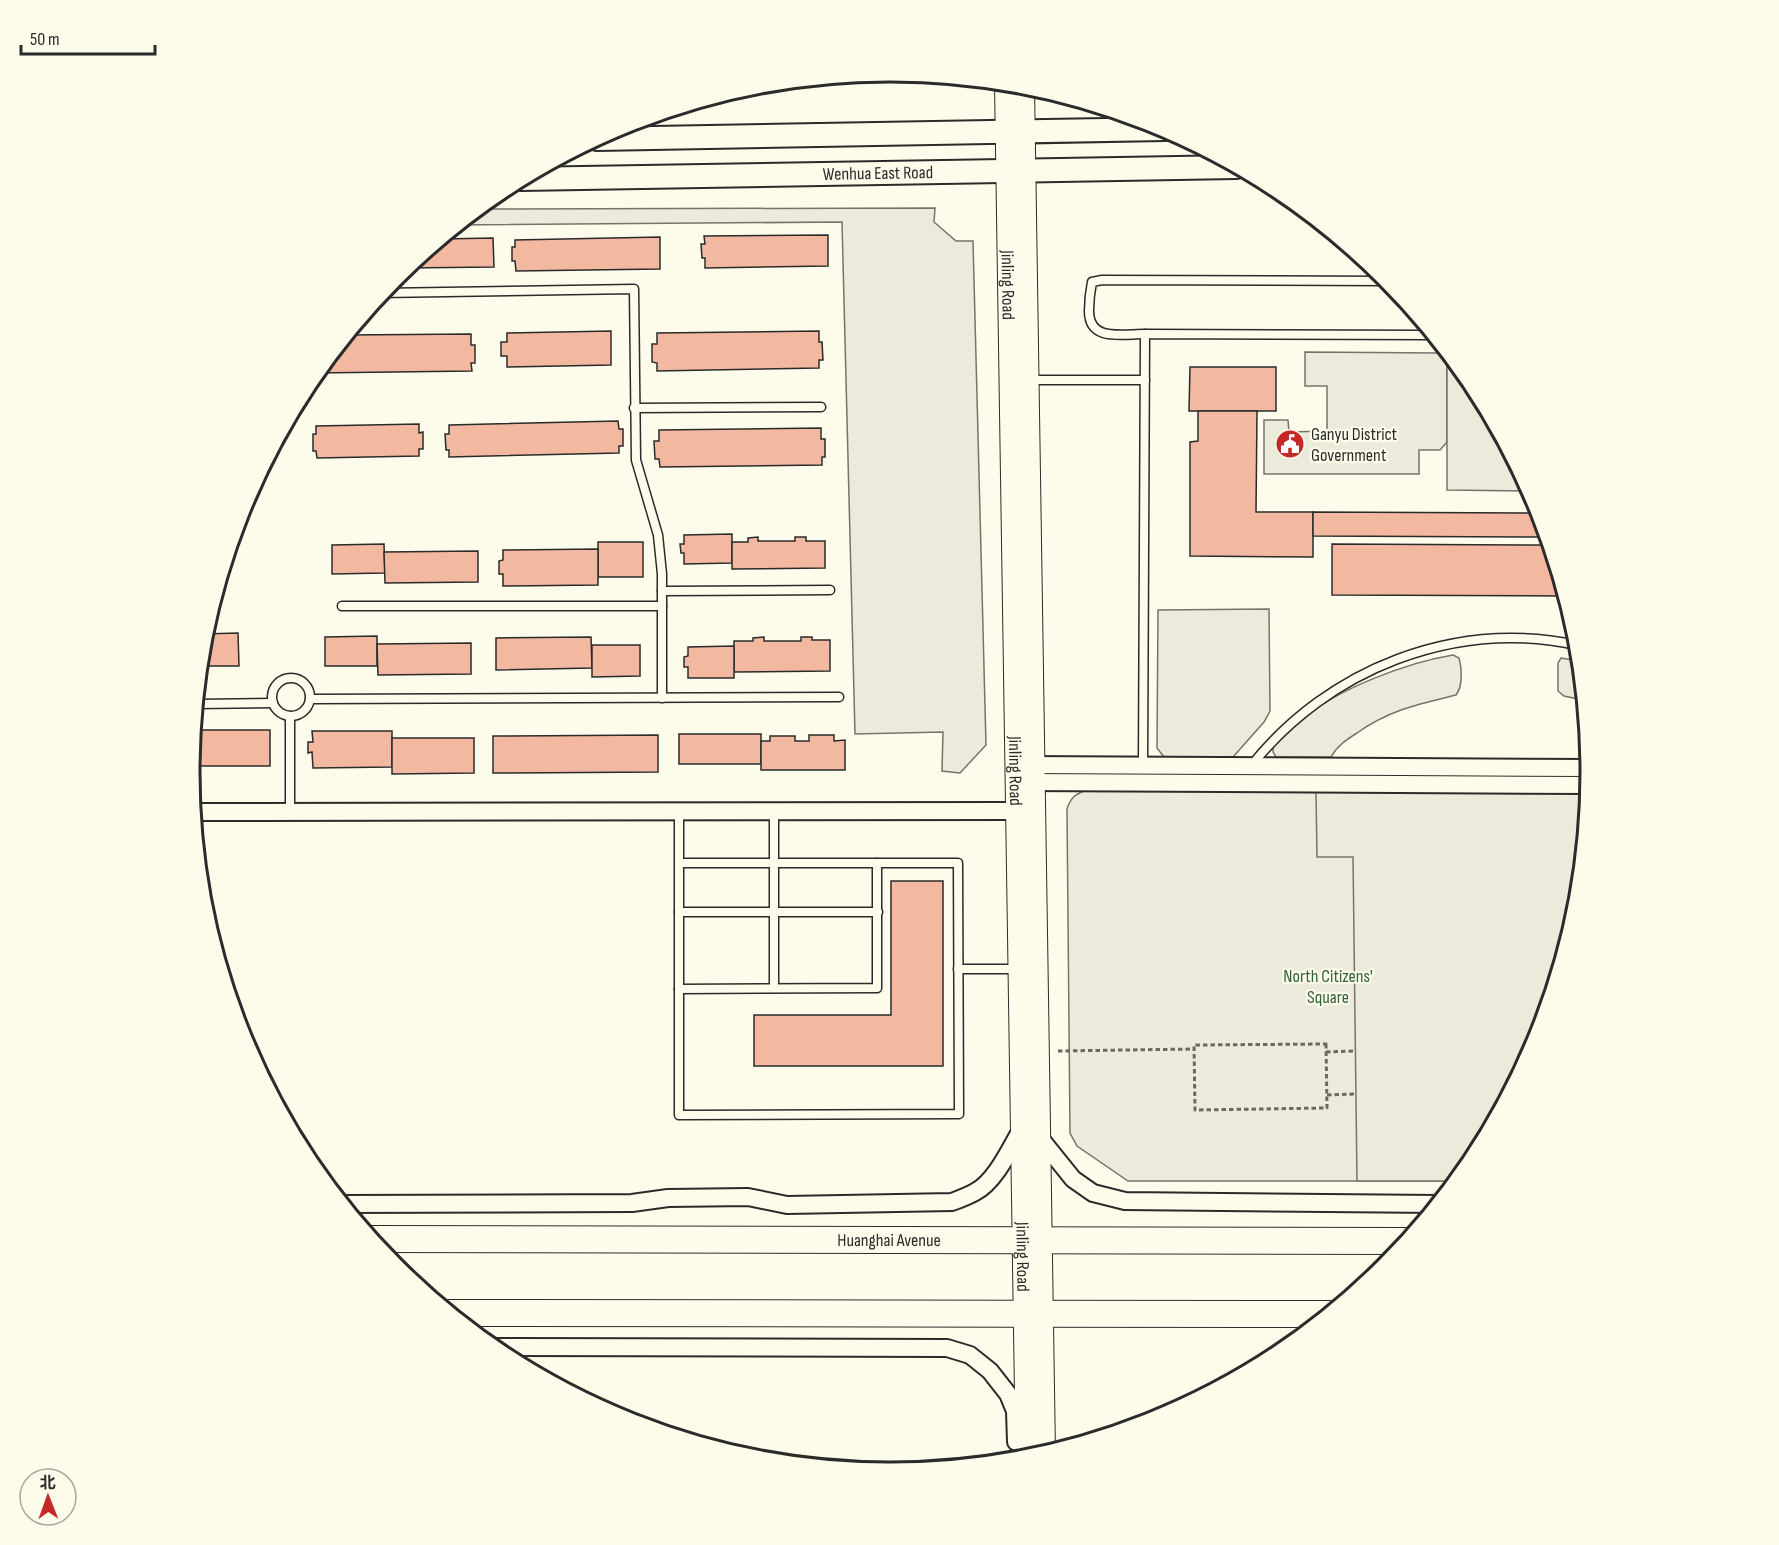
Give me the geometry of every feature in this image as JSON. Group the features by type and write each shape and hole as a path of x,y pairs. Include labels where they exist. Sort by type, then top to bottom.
{"main road":[{"path":"617,139 1139,130"},
{"name":"Wenhua East Road","path":"539,179 1221,168"},
{"name":"Huanghai Avenue","path":"382,1239 1395,1241"},
{"path":"461,1313 1317,1314"}],"street":[{"name":"Jinling Road","path":"1007,93 1015,132 1025,773 1039,1051 1040,1138 1032,1240"},
{"name":"Jinling Road","path":"1015,132 1022,96"},
{"name":"Jinling Road","path":"1016,171 1028,380 1025,773 1016,811 1021,1130 1032,1240 1033,1313 1027,1448"},
{"path":"1025,773 1143,766 1580,768"},
{"path":"1025,773 1579,785"},
{"path":"201,812 1016,811"},
{"path":"351,1204 632,1203 668,1198 736,1197 787,1205 952,1202 977,1192 987,1183 1021,1130"},
{"path":"1040,1138 1073,1179 1093,1193 1125,1201 1428,1204"},
{"name":"Jinling Road","path":"1033,1313 1044,1444"},
{"path":"508,1347 947,1348 970,1355 990,1371 1008,1394 1016,1411 1016,1450"}],"lane":[{"path":"1373,281 1102,280 1092,282 1089,293 1089,320 1095,330 1106,334 1422,335"},
{"path":"395,293 634,289 636,460 658,535 662,591 662,698"},
{"path":"1143,766 1145,334"},
{"path":"1028,380 1145,380"},
{"path":"634,408 821,407"},
{"path":"662,591 830,590"},
{"path":"342,606 662,606"},
{"path":"1251,766 1281,732 1324,696 1373,668 1453,643 1482,639 1539,639 1567,643"},
{"path":"293,679 306,685 310,699 303,712 290,716 277,709 273,703 274,690 279,683 293,679"},
{"path":"310,699 839,697"},
{"path":"203,704 273,703"},
{"path":"290,716 290,812"},
{"path":"774,811 774,988"},
{"path":"679,812 679,863 679,1115 958,1114 958,863 679,863"},
{"path":"679,989 878,988 878,863"},
{"path":"679,912 878,912"},
{"path":"958,969 1018,969"}],"path":[{"path":"1326,1044 1326,1052 1327,1108 1195,1110 1194,1045 1326,1044"},
{"path":"1039,1051 1194,1049"},
{"path":"1326,1052 1356,1052"},
{"path":"1327,1095 1356,1094"}],"green space":[{"path":"935,208 934,222 956,241 973,241 986,745 960,773 942,771 943,732 855,734 842,222 469,225 492,209"},
{"path":"1305,352 1438,353 1447,366 1447,442 1440,450 1419,450 1419,474 1264,474 1264,420 1288,420 1289,432 1327,431 1327,386 1305,386"},
{"path":"1269,609 1270,711 1264,722 1233,757 1164,757 1157,748 1158,610"},
{"path":"1453,655 1459,658 1461,672 1460,687 1456,695 1405,709 1381,719 1346,741 1331,757 1276,757 1273,752 1273,746 1300,720 1333,698 1394,671"},
{"path":"1561,658 1570,659 1575,698 1564,696 1558,691 1558,663"},
{"name":"North Citizens' Square","path":"1084,791 1579,792 1574,863 1556,951 1543,994 1508,1078 1487,1118 1445,1181 1128,1181 1077,1146 1070,1133 1067,809 1078,794"}],"shaded area":[{"path":"1447,366 1487,428 1519,491 1447,490"},
{"path":"1316,792 1579,792 1574,863 1556,951 1543,994 1508,1078 1487,1118 1445,1181 1357,1181 1353,857 1317,857"}],"building":[{"path":"828,235 828,266 705,268 705,258 702,258 701,244 705,244 704,236"},
{"path":"660,237 660,269 516,271 515,261 512,261 512,247 515,247 515,240"},
{"path":"493,238 494,267 420,268 453,239"},
{"path":"611,331 611,365 507,367 507,356 501,356 501,342 507,342 507,333"},
{"path":"819,331 823,360 819,360 819,368 657,371 657,363 652,362 652,344 657,344 657,333"},
{"path":"471,334 471,345 475,345 475,363 471,363 472,371 327,373 357,335"},
{"path":"1190,367 1276,367 1276,411 1189,411"},
{"path":"1198,411 1257,411 1256,512 1313,512 1313,557 1190,556 1190,442 1198,441"},
{"path":"618,421 619,429 623,429 623,446 619,446 619,453 449,457 449,450 446,450 445,434 449,434 449,425"},
{"path":"419,424 419,433 423,432 423,449 419,449 419,456 317,458 316,451 313,451 313,434 316,434 316,426"},
{"path":"821,428 821,439 825,439 825,457 822,457 822,465 660,467 659,459 655,459 654,441 659,441 659,430"},
{"path":"1313,512 1529,513 1538,537 1313,536"},
{"path":"732,534 732,563 684,564 684,553 681,553 680,544 684,544 684,535"},
{"path":"758,537 758,541 795,541 795,537 806,537 806,541 825,541 825,568 732,569 732,542 748,542 748,538"},
{"path":"598,542 643,542 643,577 598,577"},
{"path":"384,544 385,573 332,574 332,545"},
{"path":"1332,544 1541,545 1556,596 1332,595"},
{"path":"598,549 598,585 503,586 503,574 499,574 499,561 503,560 503,550"},
{"path":"478,551 478,582 385,583 384,552"},
{"path":"238,633 239,666 208,666 214,634"},
{"path":"377,636 377,666 325,666 325,637"},
{"path":"591,637 592,668 496,670 496,638"},
{"path":"764,637 764,641 801,641 801,637 812,637 812,640 830,640 830,671 734,672 734,641 753,641 753,638"},
{"path":"471,643 471,674 378,675 377,644"},
{"path":"592,645 640,645 640,676 592,677"},
{"path":"734,646 734,678 688,678 688,667 684,667 684,657 688,656 688,647"},
{"path":"201,730 270,730 270,766 200,766"},
{"path":"312,731 392,731 392,767 313,768 312,752 308,753 308,742 313,742"},
{"path":"679,734 761,734 761,764 679,764"},
{"path":"658,735 658,772 493,773 493,736"},
{"path":"809,735 834,735 834,741 845,740 845,770 761,770 761,741 770,741 770,736 795,736 795,741 809,741"},
{"path":"392,738 474,738 474,773 392,774"},
{"path":"891,881 943,881 943,1066 754,1066 754,1015 891,1015"}],"place":[{"name":"Ganyu District Government","path":"1290,444"}]}
